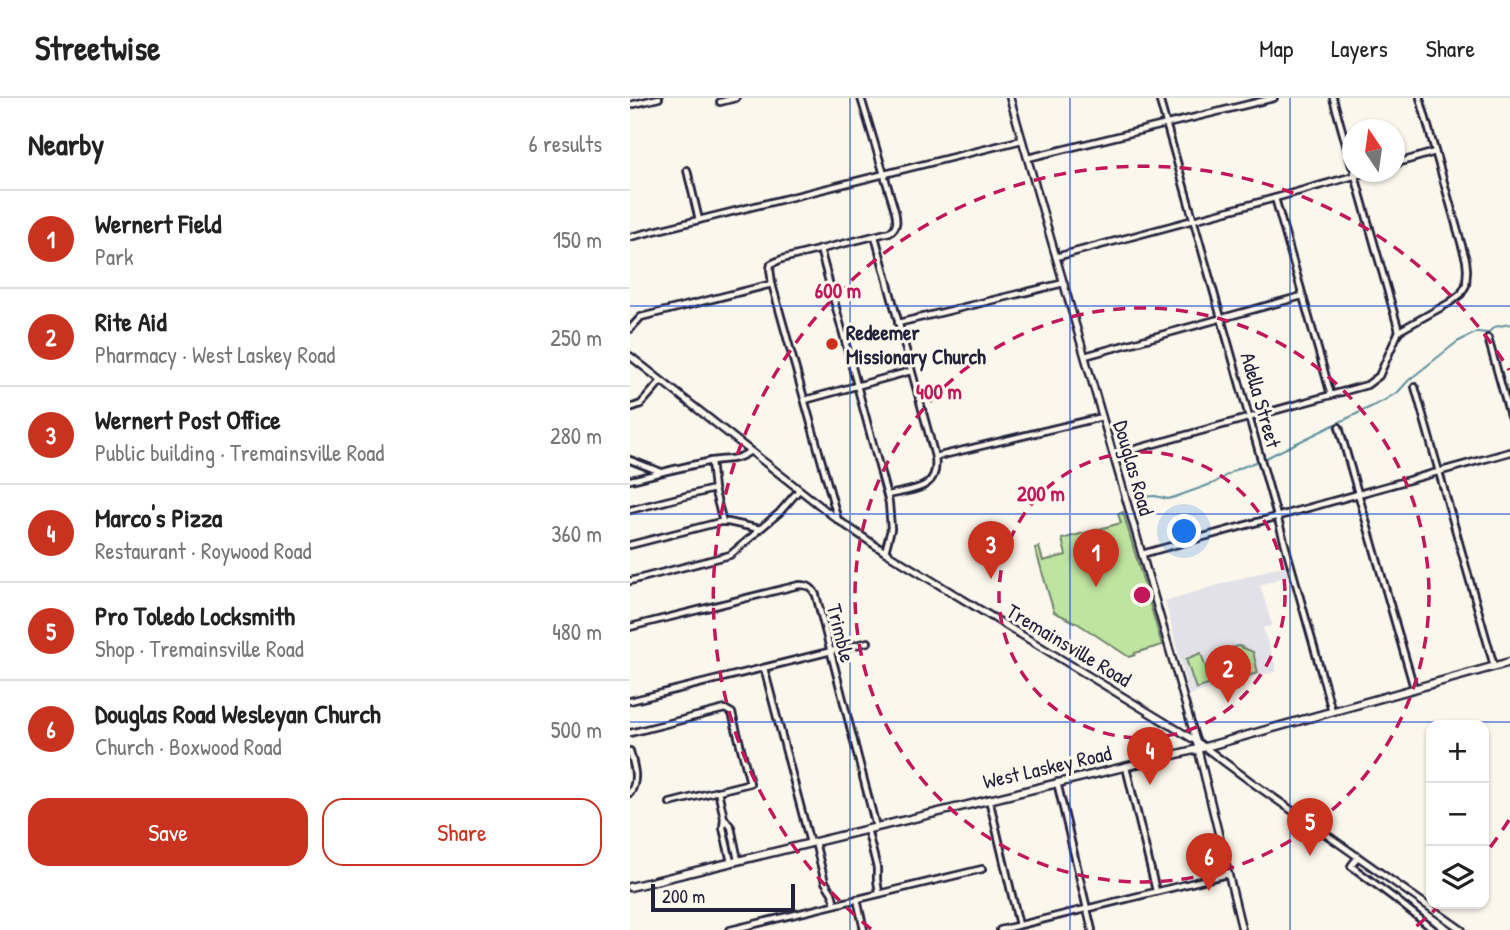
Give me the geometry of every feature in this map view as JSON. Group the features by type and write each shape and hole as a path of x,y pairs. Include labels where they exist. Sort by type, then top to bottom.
{"main road":[{"name":"West Laskey Road","path":"630,887 1126,767 1510,662"}],"street":[{"path":"630,105 659,98"},
{"path":"720,102 736,98"},
{"path":"838,520 770,269 771,264 782,258 890,233 896,227 895,211 862,98"},
{"name":"Douglas Road","path":"1010,98 1200,748 1242,930"},
{"name":"Adella Street","path":"1159,98 1332,710"},
{"path":"1028,158 1274,98"},
{"path":"1334,98 1342,127"},
{"path":"1399,331 1449,303 1461,294 1466,285 1467,270 1420,98"},
{"path":"630,237 1022,140"},
{"path":"1405,161 1434,152"},
{"path":"687,170 699,220"},
{"path":"1056,257 1275,198 1342,177"},
{"path":"1114,455 1367,385 1375,380 1384,368 1399,331 1357,182"},
{"path":"1275,198 1331,395"},
{"path":"875,236 936,467 935,477 930,482 888,495"},
{"path":"820,249 888,495 891,529 885,552"},
{"path":"897,323 1064,283"},
{"path":"630,329 640,317 772,284"},
{"path":"1085,356 1302,296"},
{"path":"1488,338 1510,416"},
{"name":"Tremainsville Road","path":"630,356 838,520 885,552 1196,741"},
{"path":"805,400 911,370"},
{"path":"630,408 644,401 661,381"},
{"path":"1415,387 1494,666"},
{"path":"935,457 1102,416"},
{"path":"1339,427 1414,688"},
{"path":"630,480 711,461 735,459 750,452"},
{"path":"1142,554 1510,452"},
{"path":"630,460 662,472"},
{"path":"711,461 714,489 723,522"},
{"path":"630,510 714,489"},
{"path":"630,581 730,555 779,513 799,490"},
{"path":"630,545 723,522 760,529"},
{"name":"Trimble","path":"630,627 806,585 811,587 816,596 876,827"},
{"path":"630,701 867,642"},
{"path":"764,668 825,882 835,904"},
{"path":"630,733 724,709 732,713 750,783 670,803"},
{"path":"1200,748 1462,930"},
{"path":"630,751 636,779 630,793"},
{"path":"1126,767 1156,891"},
{"path":"1057,782 1092,930"},
{"path":"718,791 724,818 731,827 735,861"},
{"path":"989,799 1019,925"},
{"path":"867,829 877,868 879,894"},
{"path":"1358,857 1351,866 1434,930"},
{"path":"730,930 982,869"},
{"path":"1000,930 1228,873"},
{"path":"857,899 864,930"}],"shaded area":[{"path":"1288,564 1291,575 1260,585 1272,625 1263,628 1277,671 1189,695 1165,601"}],"green space":[{"path":"1123,512 1162,645 1129,657 1077,623 1054,612 1035,548 1039,547 1043,561 1066,555 1062,539 1121,523 1118,514"},
{"path":"1239,646 1253,652 1258,673 1229,681 1223,677 1217,651"},
{"path":"1201,653 1211,684 1196,689 1186,659"}],"waterway":[{"path":"1266,458 1398,392 1457,342 1477,332 1488,333 1494,327 1510,324"},
{"path":"1135,497 1175,497 1214,483 1235,470 1258,461"}],"place":[{"name":"Redeemer Missionary Church","path":"832,344"},
{"name":"Wernert Post Office","path":"991,579"},
{"name":"Wernert Field","path":"1096,587"},
{"name":"Rite Aid","path":"1228,703"},
{"name":"Marco's Pizza","path":"1150,785"},
{"name":"Pro Toledo Locksmith","path":"1310,856"},
{"name":"Douglas Road Wesleyan Church","path":"1209,891"}]}
